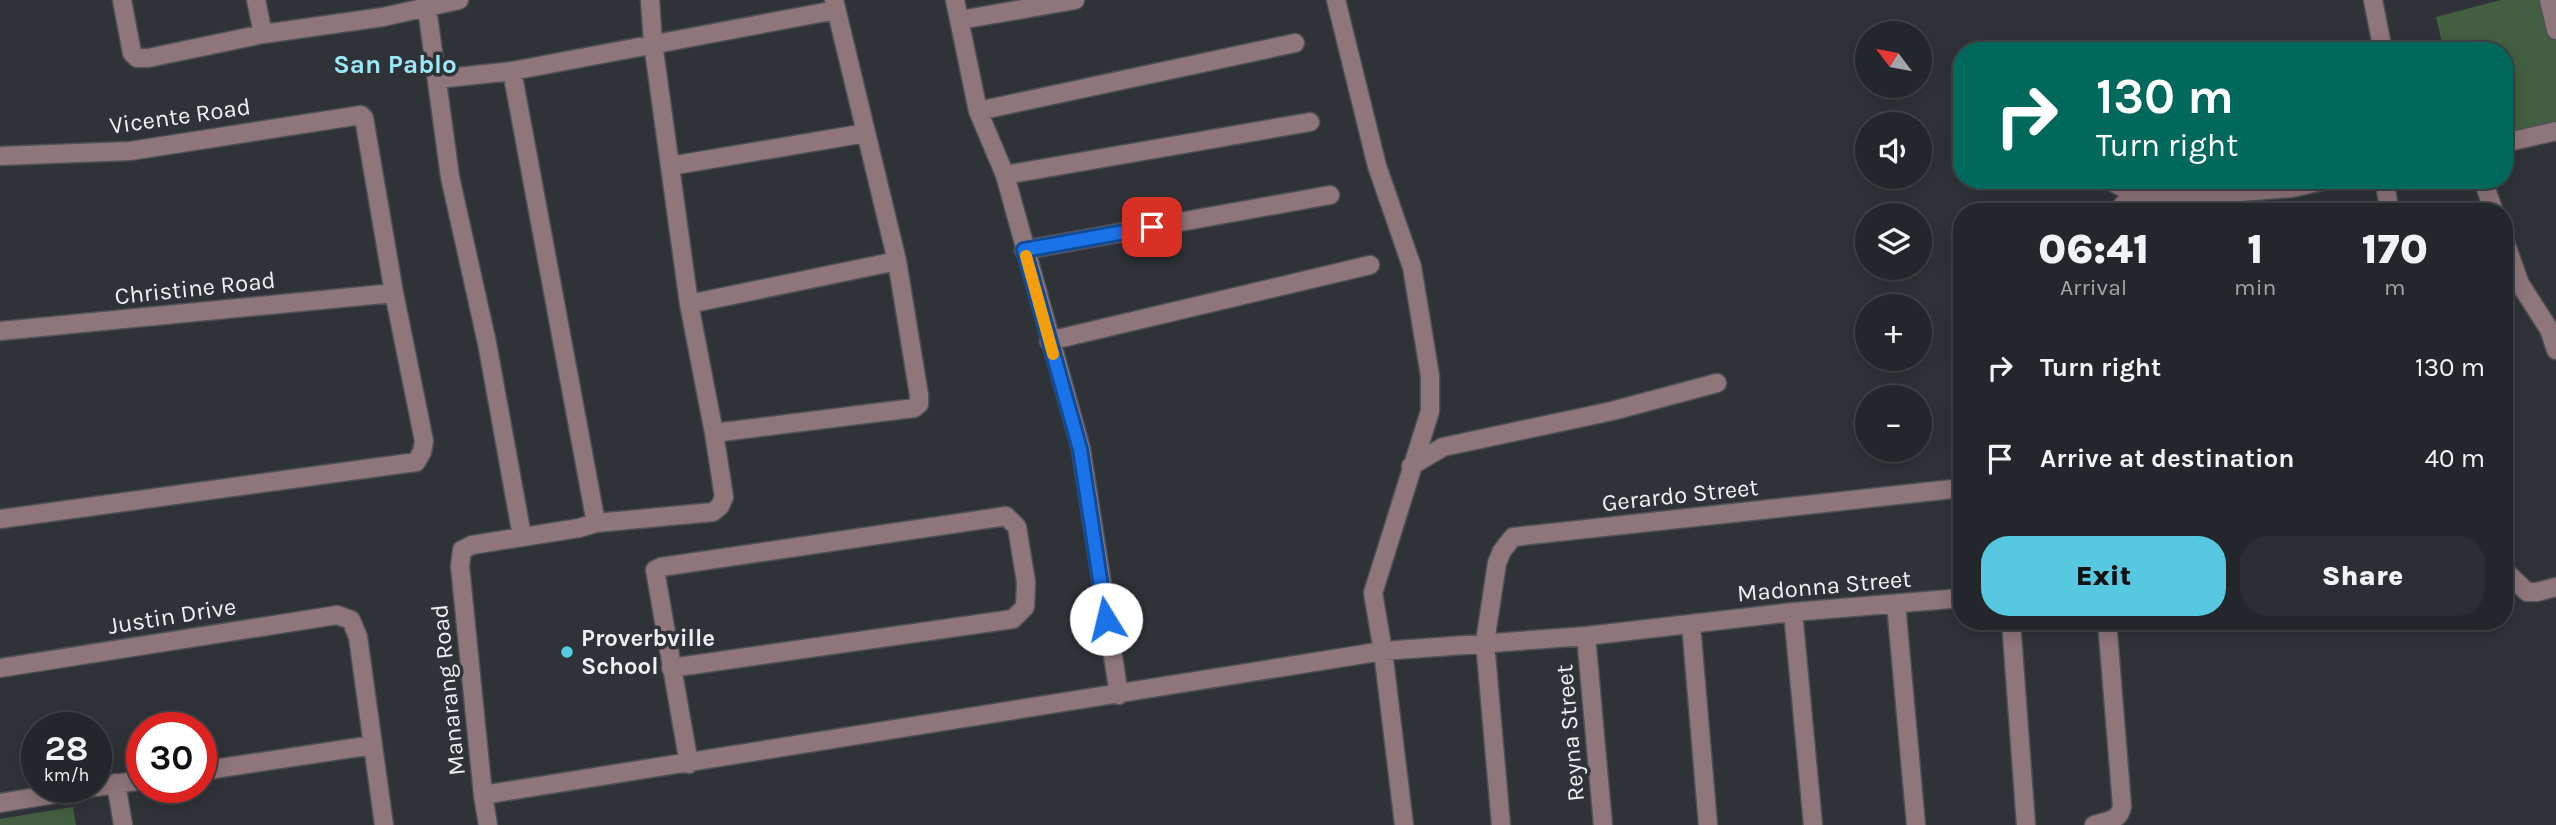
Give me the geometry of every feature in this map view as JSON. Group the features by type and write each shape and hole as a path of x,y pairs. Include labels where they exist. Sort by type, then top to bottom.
{"street":[{"path":"122,0 132,53 137,58 382,9 427,8 459,0"},
{"path":"256,0 263,34"},
{"path":"427,8 450,177 487,343 522,536 596,523 708,513 720,506 724,497 715,433 689,304 653,43 650,0"},
{"path":"955,0 978,111 1005,175 1080,449 1119,695"},
{"path":"960,20 1074,0"},
{"path":"1336,0 1377,166 1412,267 1430,376 1430,411 1373,593 1383,651 1404,825"},
{"path":"2373,0 2381,42"},
{"path":"2549,0 2556,30"},
{"path":"438,79 512,71 835,5 897,261 919,404 914,408 715,433"},
{"path":"978,111 1295,43"},
{"path":"512,71 596,523"},
{"name":"Vicente Road","path":"0,156 130,150 357,115 364,118 394,293"},
{"path":"1005,175 1310,122"},
{"path":"2513,141 2556,131"},
{"path":"670,166 866,133"},
{"path":"2126,189 2133,193 2164,198 2201,189"},
{"path":"2125,203 2133,193"},
{"path":"1024,250 1330,195"},
{"path":"689,304 897,261"},
{"path":"2513,264 2520,284 2549,329 2556,350"},
{"path":"1049,341 1370,265"},
{"path":"0,519 416,462 424,441 394,293"},
{"name":"Christine Road","path":"0,331 394,293"},
{"path":"1411,466 1443,447 1612,411 1717,383"},
{"name":"Gerardo Street","path":"1485,642 1497,563 1513,537 1953,489"},
{"path":"671,668 1013,619 1025,607 1026,582 1017,527 1006,516 661,567 654,572 671,668 689,764"},
{"name":"Manarang Road","path":"488,825 460,566 462,550 472,545 522,536"},
{"path":"2513,579 2527,592 2556,587"},
{"name":"Madonna Street","path":"483,795 1383,651 1586,636 1793,612 1953,599"},
{"path":"1896,604 1916,825"},
{"path":"1793,612 1812,825"},
{"name":"Justin Drive","path":"0,668 337,615 351,620 358,637 373,745"},
{"path":"1691,624 1708,825"},
{"path":"2012,630 2026,825"},
{"path":"2094,825 2118,822 2122,806 2108,630"},
{"name":"Reyna Street","path":"1586,636 1603,825"},
{"path":"1485,642 1501,825"},
{"path":"217,769 373,745 384,825"},
{"path":"112,784 126,782"},
{"path":"116,783 123,825"},
{"path":"0,803 21,799"}],"green space":[{"path":"2501,0 2556,0 2556,136 2513,147 2513,42 2442,42 2436,17"},
{"path":"73,807 76,825 0,825 0,819"}],"slow traffic":[{"path":"1026,256 1053,354"}],"place":[{"name":"Proverbville School","path":"567,652"}],"district":[{"name":"San Pablo","path":"395,64"}],"route":[{"path":"1106,619 1080,449 1024,250 1152,227"}]}
